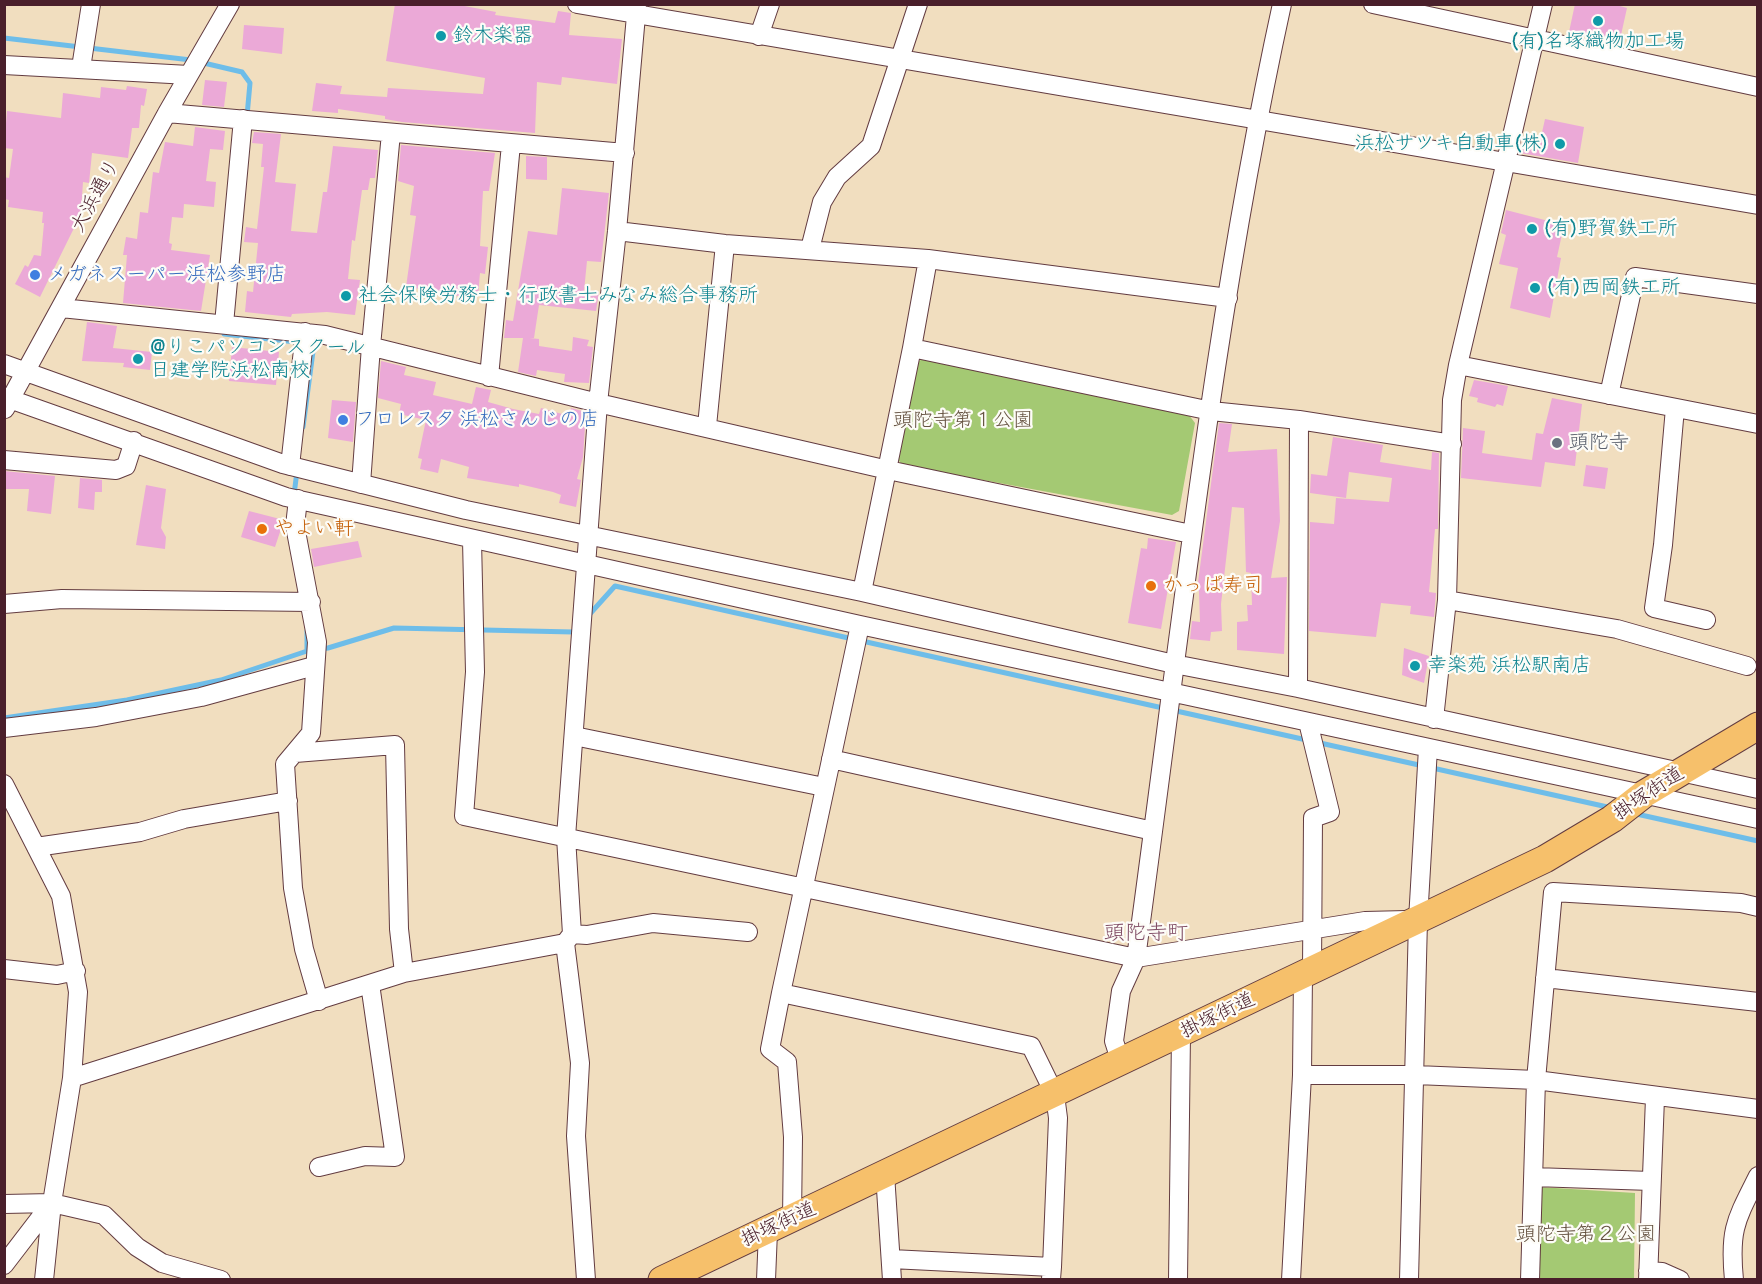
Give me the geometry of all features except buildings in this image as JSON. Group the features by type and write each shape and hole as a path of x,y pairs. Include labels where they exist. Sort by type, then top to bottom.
{"highway":[{"name":"掛塚街道","path":"662,1280 1545,860 1612,819 1644,794 1758,726"}],"street":[{"path":"81,68 91,4"},
{"name":"大浜通り","path":"6,402 26,372 167,113 230,4"},
{"path":"577,4 637,10 759,36 1758,205"},
{"path":"759,36 770,4"},
{"path":"810,249 822,202 837,177 871,146 918,4"},
{"path":"1122,1063 1114,1041 1121,991 1136,958 1191,534 1257,122 1282,4"},
{"path":"1373,4 1758,87"},
{"path":"1434,719 1447,600 1452,400 1458,365 1543,4"},
{"path":"586,1280 576,1136 580,1063 568,939 566,837 588,565 598,403 625,153 637,10"},
{"path":"4,65 189,75"},
{"path":"167,113 625,153"},
{"path":"224,324 243,119"},
{"path":"362,484 371,346 391,134"},
{"path":"489,377 511,144"},
{"path":"617,231 725,244 928,259 1228,298"},
{"path":"707,426 725,244"},
{"path":"862,592 928,259"},
{"path":"1609,395 1635,277 1758,294"},
{"path":"60,308 325,334 489,377 888,470 1191,534"},
{"path":"290,466 305,332"},
{"path":"912,348 1210,411 1299,420 1452,444"},
{"path":"4,364 290,466 466,510 862,592 1174,664 1298,688 1758,789"},
{"path":"1458,365 1758,424"},
{"path":"6,402 134,441 298,500 860,625 1758,819"},
{"path":"1675,408 1663,545 1654,608 1706,620"},
{"path":"1298,688 1299,420"},
{"path":"4,459 116,471 126,466 134,441"},
{"path":"298,500 295,526 311,602 316,642 311,733 285,764 293,888 304,949 319,1001"},
{"path":"472,540 475,672 464,816 1136,958 1365,921 1418,920"},
{"path":"4,604 62,599 311,602"},
{"path":"1447,600 1617,629 1747,666"},
{"path":"792,1219 793,1137 787,1062 770,1049 802,888 860,625"},
{"path":"4,728 96,717 201,697 314,666"},
{"path":"1292,1280 1311,929 1313,818 1330,812 1308,722"},
{"path":"574,736 824,787"},
{"path":"295,753 395,745 399,929 404,973"},
{"path":"1409,1280 1416,1075 1418,920 1428,748"},
{"path":"831,759 1153,831"},
{"path":"4,784 10,804 36,847 61,896 78,992 72,1078 52,1203 44,1280"},
{"path":"36,847 140,832 184,819 288,801"},
{"path":"1530,1280 1536,1080 1553,892 1545,860"},
{"path":"1553,892 1741,903 1758,907"},
{"path":"72,1078 404,973 653,923 748,932"},
{"path":"4,969 57,975 76,971"},
{"path":"1545,978 1758,1002"},
{"path":"319,1167 365,1156 395,1157 370,984"},
{"path":"781,993 1031,1046 1055,1095 1058,1118 1051,1274 891,1259"},
{"path":"1178,1280 1181,1034"},
{"path":"1302,1075 1416,1075 1536,1080 1655,1098 1758,1109"},
{"path":"1655,1098 1648,1275 1662,1272 1680,1280"},
{"path":"885,1174 892,1280"},
{"path":"1734,1280 1731,1238 1735,1223 1758,1176"},
{"path":"1534,1177 1650,1181"},
{"path":"4,1265 52,1203"},
{"path":"4,1204 52,1203 104,1215 137,1247 162,1263 221,1280"},
{"path":"766,1280 768,1231"}],"green space":[{"name":"頭陀寺第１公園","path":"925,357 1189,415 1195,423 1179,511 1172,515 902,465 897,458 918,362"},
{"name":"頭陀寺第２公園","path":"1539,1187 1635,1193 1634,1279 1534,1280"}],"waterway":[{"path":"4,38 191,60 242,72 250,83 247,116"},
{"path":"224,328 224,334 314,344 303,427"},
{"path":"294,495 297,471"},
{"path":"588,616 615,586 1612,808"},
{"path":"4,718 127,700 221,680 307,651 328,648 394,628 573,632 575,629"},
{"path":"307,631 307,651"},
{"path":"1632,813 1758,841"}],"place":[{"name":"(有)名塚織物加工場","path":"1598,21"},
{"name":"鈴木楽器","path":"441,36"},
{"name":"浜松サツキ自動車(株)","path":"1560,144"},
{"name":"(有)野賀鉄工所","path":"1532,229"},
{"name":"メガネスーパー浜松参野店","path":"35,275"},
{"name":"(有)西岡鉄工所","path":"1535,288"},
{"name":"社会保険労務士・行政書士みなみ総合事務所","path":"346,296"},
{"name":"@りこパソコンスクール 日建学院浜松南校","path":"138,359"},
{"name":"フロレスタ 浜松さんじの店","path":"343,420"},
{"name":"頭陀寺","path":"1557,443"},
{"name":"やよい軒","path":"262,529"},
{"name":"かっぱ寿司","path":"1151,586"},
{"name":"幸楽苑 浜松駅南店","path":"1415,666"}],"district":[{"name":"頭陀寺町","path":"1146,934"}]}
